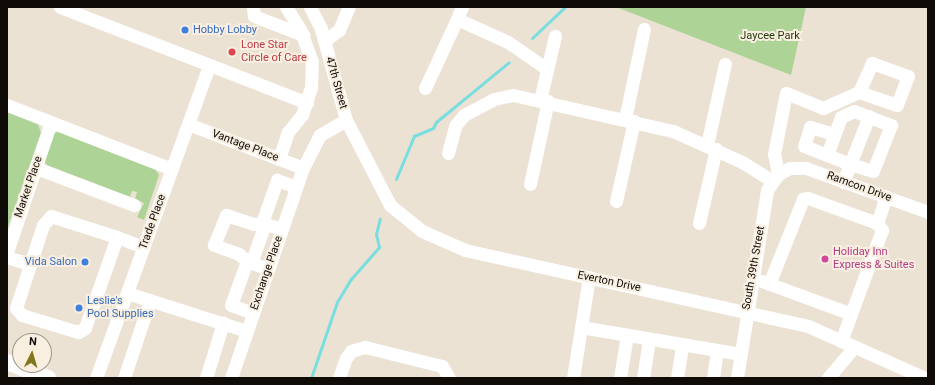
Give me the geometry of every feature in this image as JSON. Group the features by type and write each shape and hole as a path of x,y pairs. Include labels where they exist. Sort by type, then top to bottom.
{"main road":[{"path":"7,362 48,378"}],"street":[{"path":"60,7 307,103"},
{"path":"253,7 254,16 303,35"},
{"path":"279,158 288,132 302,115 307,103 312,62 303,35 286,7"},
{"name":"47th Street","path":"303,168 320,135 346,120 324,41 310,7"},
{"path":"324,41 337,34 349,7"},
{"path":"425,88 462,7"},
{"path":"457,19 508,42 547,70"},
{"path":"616,201 644,29"},
{"path":"530,184 544,101 547,70 555,36"},
{"path":"699,224 725,64"},
{"name":"Trade Place","path":"96,378 209,66"},
{"path":"448,153 455,126 464,115 504,96 522,96 673,131 711,147 775,178 774,154 786,93 823,108 859,92"},
{"path":"7,105 172,169"},
{"path":"827,155 841,117 854,111 891,125 873,171 850,164 827,155 804,146 810,127 834,134"},
{"path":"844,182 869,116"},
{"name":"Everton Drive","path":"346,120 390,205 422,231 465,250 747,311 808,326 925,378"},
{"name":"Market Place","path":"7,252 51,122"},
{"name":"Vantage Place","path":"188,124 303,168"},
{"path":"36,168 134,205"},
{"name":"Exchange Place","path":"231,378 303,168"},
{"name":"Ramcon Drive","path":"775,178 790,168 806,168 928,212"},
{"name":"South 39th Street","path":"736,378 767,190 775,178"},
{"path":"253,313 232,305 249,262 277,180 296,187"},
{"path":"877,223 886,197"},
{"path":"769,284 803,199 808,198 877,223 882,230 840,341"},
{"path":"268,269 249,262 239,254 214,245 226,215 254,224 263,223 282,229"},
{"path":"117,237 85,328 78,332 18,311 16,304 28,264 45,219 51,216 117,237 144,246"},
{"path":"7,257 28,264"},
{"path":"573,378 589,277"},
{"path":"752,278 851,314"},
{"path":"127,293 247,331"},
{"path":"124,378 150,300"},
{"path":"206,378 223,323"},
{"path":"581,327 741,354"},
{"path":"620,378 627,335"},
{"path":"643,378 649,339"},
{"path":"677,378 682,345"},
{"path":"339,378 346,358 351,351 365,347 442,366 449,378"},
{"path":"828,378 854,347"},
{"path":"713,378 717,351"}],"green space":[{"name":"Jaycee Park","path":"616,7 806,7 791,75"},
{"path":"7,110 37,121 41,133 7,229"},
{"path":"61,131 154,168 159,175 144,220 137,217 144,203 135,199 137,192 132,191 130,197 47,165 44,161 54,133"}],"waterway":[{"path":"532,38 565,7"},
{"path":"396,179 414,136 433,128 436,122 509,62"},
{"path":"311,378 337,302 351,279 379,247 376,234 380,218"}],"place":[{"name":"Hobby Lobby","path":"185,30"},
{"name":"Lone Star Circle of Care","path":"232,52"},
{"name":"Holiday Inn Express & Suites","path":"825,259"},
{"name":"Vida Salon","path":"85,262"},
{"name":"Leslie's Pool Supplies","path":"79,308"}]}
